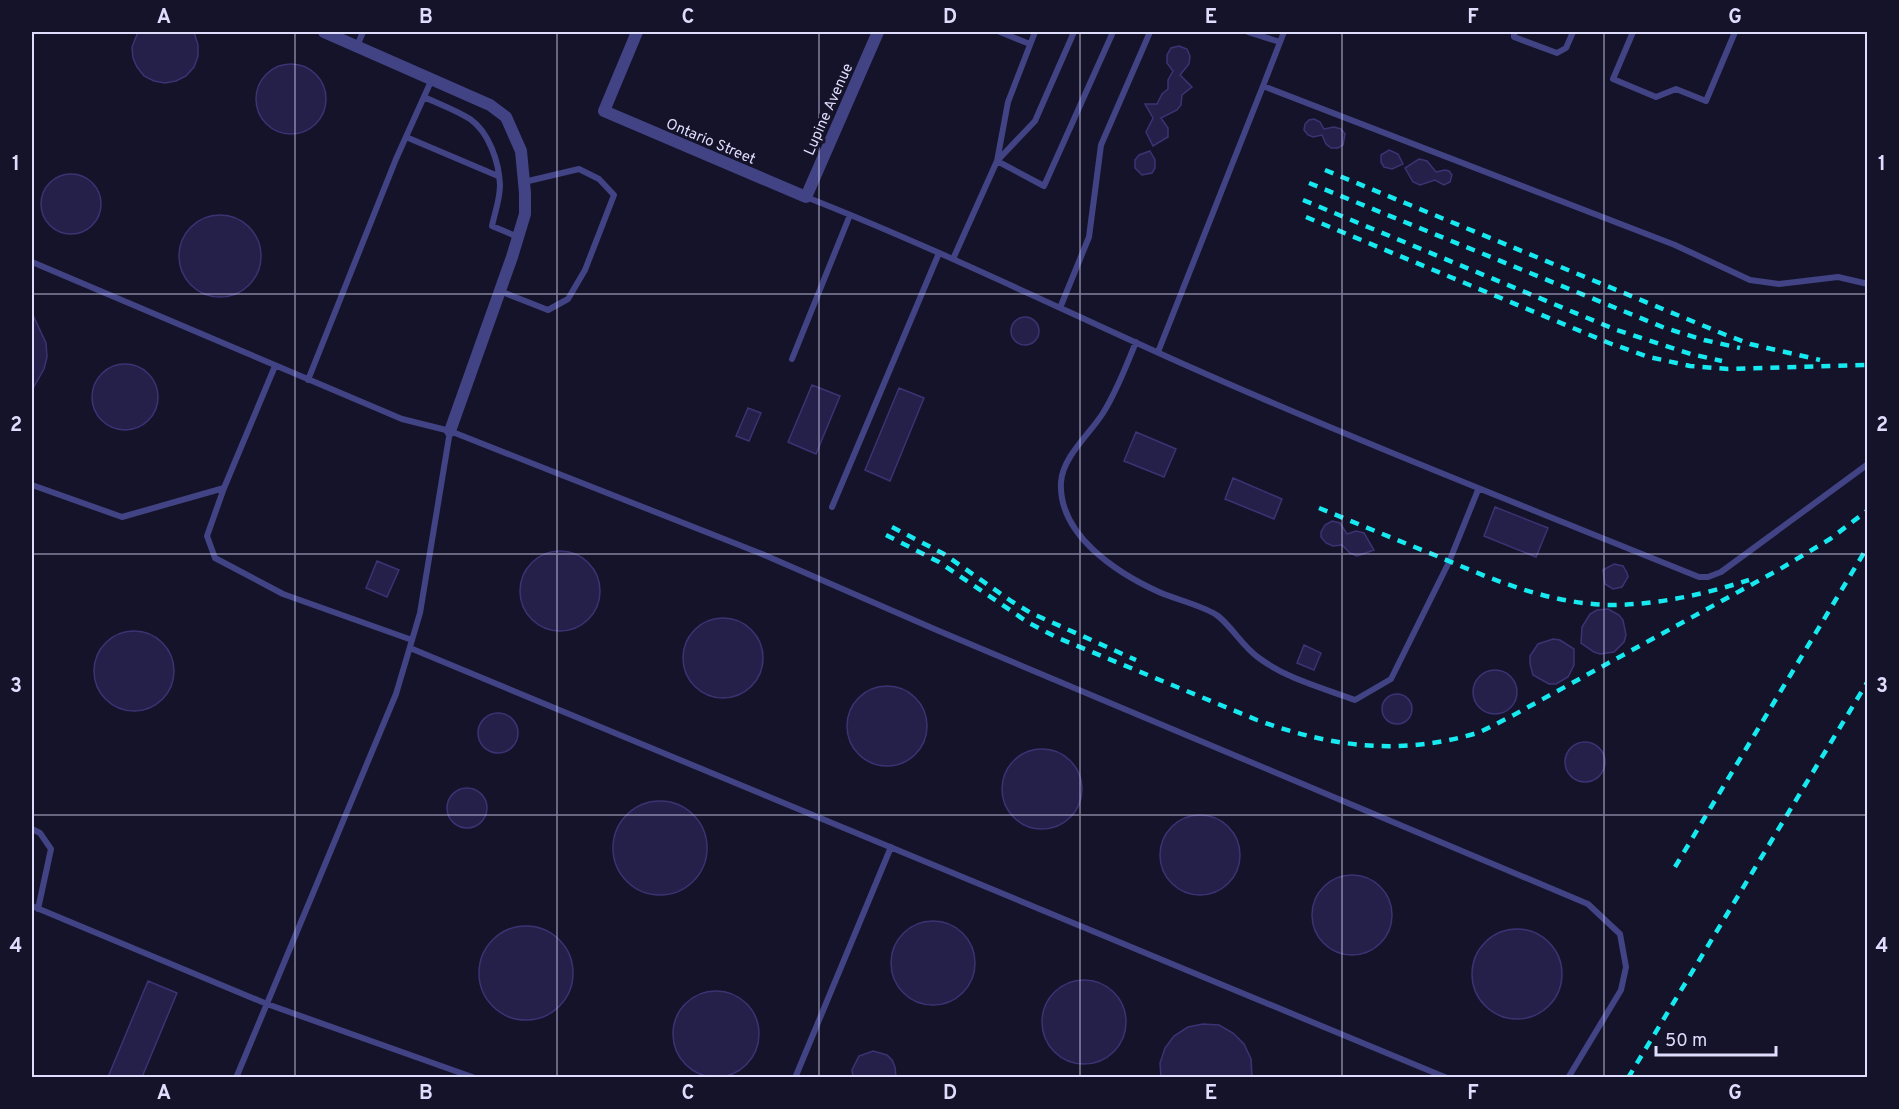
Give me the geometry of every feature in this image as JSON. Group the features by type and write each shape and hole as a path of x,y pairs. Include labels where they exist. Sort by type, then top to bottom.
{"street":[{"path":"324,32 490,105 506,117 521,151 525,214 450,431"},
{"name":"Ontario Street","path":"637,32 604,111 806,198"},
{"name":"Lupine Avenue","path":"806,198 878,32"}],"lane":[{"path":"357,46 363,32"},
{"path":"1000,32 1030,44"},
{"path":"953,259 997,161 1008,102 1035,32"},
{"path":"997,161 1035,121 1074,32"},
{"path":"997,161 1044,186 1113,32"},
{"path":"1060,308 1089,237 1101,145 1150,32"},
{"path":"1248,32 1280,42"},
{"path":"1158,352 1284,32"},
{"path":"1514,32 1514,38 1557,53 1566,48 1572,32"},
{"path":"1633,32 1613,79 1656,97 1676,89 1706,102 1735,32"},
{"path":"308,380 406,137 432,79"},
{"path":"1263,86 1675,245 1750,280 1779,284 1838,277 1868,284"},
{"path":"424,97 458,112 483,130 495,160 498,176 499,196 492,226 518,237"},
{"path":"406,137 498,176"},
{"path":"500,291 548,310 568,299 585,270 615,195 599,179 579,169 524,182"},
{"path":"806,198 953,259 1158,352 1478,490 1699,577 1708,577 1721,572 1868,464"},
{"path":"792,359 849,214"},
{"path":"832,507 939,253"},
{"path":"32,262 402,419 450,431 762,554 939,631 1588,904 1620,934 1626,968 1621,990 1568,1077"},
{"path":"1136,342 1117,388 1103,413 1064,468 1061,496 1067,512 1076,530 1099,555 1129,576 1158,592 1217,615 1258,657 1284,673 1355,700 1391,679 1449,561 1478,490"},
{"path":"275,366 224,488 207,536 215,558 283,594 412,640"},
{"path":"236,1077 396,694 420,613 450,431"},
{"path":"32,485 122,517 224,488"},
{"path":"410,648 1447,1077"},
{"path":"32,829 40,833 51,849 35,908 267,1004 475,1077"},
{"path":"795,1077 891,847"}],"building":[{"path":"138,32 194,32 198,45 198,56 194,67 186,76 165,83 144,76 133,58 132,47"},
{"path":"1179,46 1187,49 1190,56 1189,64 1180,75 1192,87 1182,95 1181,105 1177,110 1161,118 1168,128 1168,137 1153,146 1146,132 1153,118 1145,104 1157,104 1162,94 1168,89 1168,80 1173,71 1167,63 1167,55 1171,48"},
{"path":"291,64 304,67 316,74 323,86 326,99 323,112 316,124 304,131 291,134 278,131 266,124 259,112 256,99 259,86 266,74 278,67"},
{"path":"1314,119 1320,122 1324,129 1334,127 1341,129 1345,134 1343,145 1331,148 1326,144 1322,135 1313,137 1308,135 1304,130 1305,124"},
{"path":"1389,150 1398,154 1403,164 1392,169 1384,167 1381,155"},
{"path":"1150,151 1155,160 1155,168 1152,173 1142,175 1135,168 1135,160 1139,155"},
{"path":"1419,159 1427,161 1436,172 1449,171 1452,175 1450,182 1444,185 1435,180 1420,185 1413,182 1405,168"},
{"path":"71,174 88,179 96,187 101,204 96,221 88,229 71,234 54,229 46,221 41,204 46,187 54,179"},
{"path":"212,215 228,215 243,222 254,233 261,248 258,272 249,285 228,297 212,297 197,290 186,279 179,264 179,248 186,233 197,222"},
{"path":"32,313 46,343 47,357 44,369 32,390"},
{"path":"1025,317 1035,321 1039,331 1035,341 1025,345 1015,341 1011,331 1015,321"},
{"path":"125,364 138,367 148,374 155,384 158,397 155,410 148,420 138,427 125,430 112,427 102,420 95,410 92,397 95,384 102,374 112,367"},
{"path":"812,385 840,396 816,454 788,442"},
{"path":"899,388 924,398 890,481 865,470"},
{"path":"748,408 761,413 749,441 736,436"},
{"path":"1136,432 1176,449 1164,477 1124,461"},
{"path":"1233,478 1282,499 1274,519 1225,499"},
{"path":"1495,507 1548,528 1536,557 1484,536"},
{"path":"1332,521 1340,523 1347,534 1356,531 1364,533 1374,550 1357,556 1342,545 1333,546 1326,543 1321,537 1321,532 1325,525"},
{"path":"560,551 575,554 588,563 597,576 600,591 597,606 588,619 575,628 560,631 545,628 532,619 523,606 520,591 523,576 532,563 545,554"},
{"path":"377,561 399,570 387,597 366,588"},
{"path":"1614,564 1623,566 1628,577 1622,587 1613,589 1605,584 1603,570"},
{"path":"1608,609 1623,620 1626,635 1624,642 1614,652 1600,654 1581,643 1582,627 1590,614 1597,610"},
{"path":"723,618 738,621 751,630 760,643 763,658 760,673 751,686 738,695 723,698 708,695 695,686 686,673 683,658 686,643 695,630 708,621"},
{"path":"134,631 149,634 162,643 171,656 174,671 171,686 162,699 149,708 134,711 119,708 106,699 97,686 94,671 97,656 106,643 119,634"},
{"path":"1553,639 1560,640 1574,649 1574,665 1568,677 1556,684 1549,684 1533,675 1530,656 1538,644"},
{"path":"1304,645 1321,653 1314,670 1297,663"},
{"path":"1495,670 1504,671 1511,676 1516,683 1516,701 1511,708 1504,713 1495,714 1486,713 1479,708 1474,701 1473,692 1474,683 1479,676 1486,671"},
{"path":"887,686 902,689 915,698 924,711 927,726 924,741 915,754 902,763 887,766 872,763 859,754 850,741 847,726 850,711 859,698 872,689"},
{"path":"1397,694 1403,695 1411,703 1411,715 1403,723 1397,724 1391,723 1383,715 1382,709 1383,703 1391,695"},
{"path":"498,713 506,714 512,719 517,725 517,741 512,747 506,752 498,753 490,752 484,747 479,741 478,733 479,725 484,719 490,714"},
{"path":"1585,742 1593,743 1599,748 1604,754 1604,770 1599,776 1593,781 1585,782 1577,781 1571,776 1566,770 1565,762 1566,754 1571,748 1577,743"},
{"path":"1042,749 1057,752 1070,761 1079,774 1082,789 1079,804 1070,817 1057,826 1042,829 1027,826 1014,817 1005,804 1002,789 1005,774 1014,761 1027,752"},
{"path":"467,788 475,789 481,794 486,800 486,816 481,822 475,827 467,828 459,827 453,822 448,816 447,808 448,800 453,794 459,789"},
{"path":"651,801 669,801 694,814 704,830 707,848 704,866 694,882 669,895 651,895 626,882 613,857 613,839 626,814"},
{"path":"1200,815 1215,818 1228,827 1237,840 1240,855 1237,870 1228,883 1215,892 1200,895 1185,892 1172,883 1163,870 1160,855 1163,840 1172,827 1185,818"},
{"path":"1352,875 1367,878 1380,887 1389,900 1392,915 1389,930 1380,943 1367,952 1352,955 1337,952 1324,943 1315,930 1312,915 1315,900 1324,887 1337,878"},
{"path":"933,921 949,924 963,933 972,947 975,963 972,979 963,993 949,1002 933,1005 917,1002 903,993 894,979 891,963 894,947 903,933 917,924"},
{"path":"517,926 535,926 560,939 570,955 573,973 570,991 560,1007 535,1020 517,1020 492,1007 479,982 479,964 492,939"},
{"path":"1517,929 1534,932 1549,942 1559,957 1562,974 1559,991 1549,1006 1534,1016 1517,1019 1500,1016 1485,1006 1475,991 1472,974 1475,957 1485,942 1500,932"},
{"path":"1084,980 1100,983 1114,992 1123,1006 1126,1022 1123,1038 1114,1052 1100,1061 1084,1064 1068,1061 1054,1052 1045,1038 1042,1022 1045,1006 1054,992 1068,983"},
{"path":"148,981 177,993 142,1077 108,1077"},
{"path":"716,991 733,994 747,1003 756,1017 759,1034 756,1051 747,1065 733,1074 716,1077 699,1074 685,1065 676,1051 673,1034 676,1017 685,1003 699,994"},
{"path":"1203,1024 1219,1025 1233,1033 1244,1044 1251,1059 1252,1077 1161,1077 1160,1063 1165,1048 1174,1036 1188,1027"},
{"path":"873,1051 887,1055 892,1060 896,1077 853,1077 852,1070 859,1056"}],"railway":[{"path":"1325,170 1726,335 1750,344 1820,360"},
{"path":"1309,183 1665,328 1740,348"},
{"path":"1303,200 1614,329 1691,354 1722,361"},
{"path":"1306,217 1609,343 1649,357 1690,366 1728,369 1868,365"},
{"path":"1319,508 1501,582 1568,601 1615,605 1649,603 1699,594 1749,580"},
{"path":"886,535 939,562 1029,623 1058,638 1257,720 1312,737 1339,742 1393,746 1448,740 1477,733 1510,717 1780,569 1830,539 1868,510"},
{"path":"892,527 944,554 1031,613 1136,660"},
{"path":"1675,867 1868,546"},
{"path":"1628,1078 1868,681"}]}
